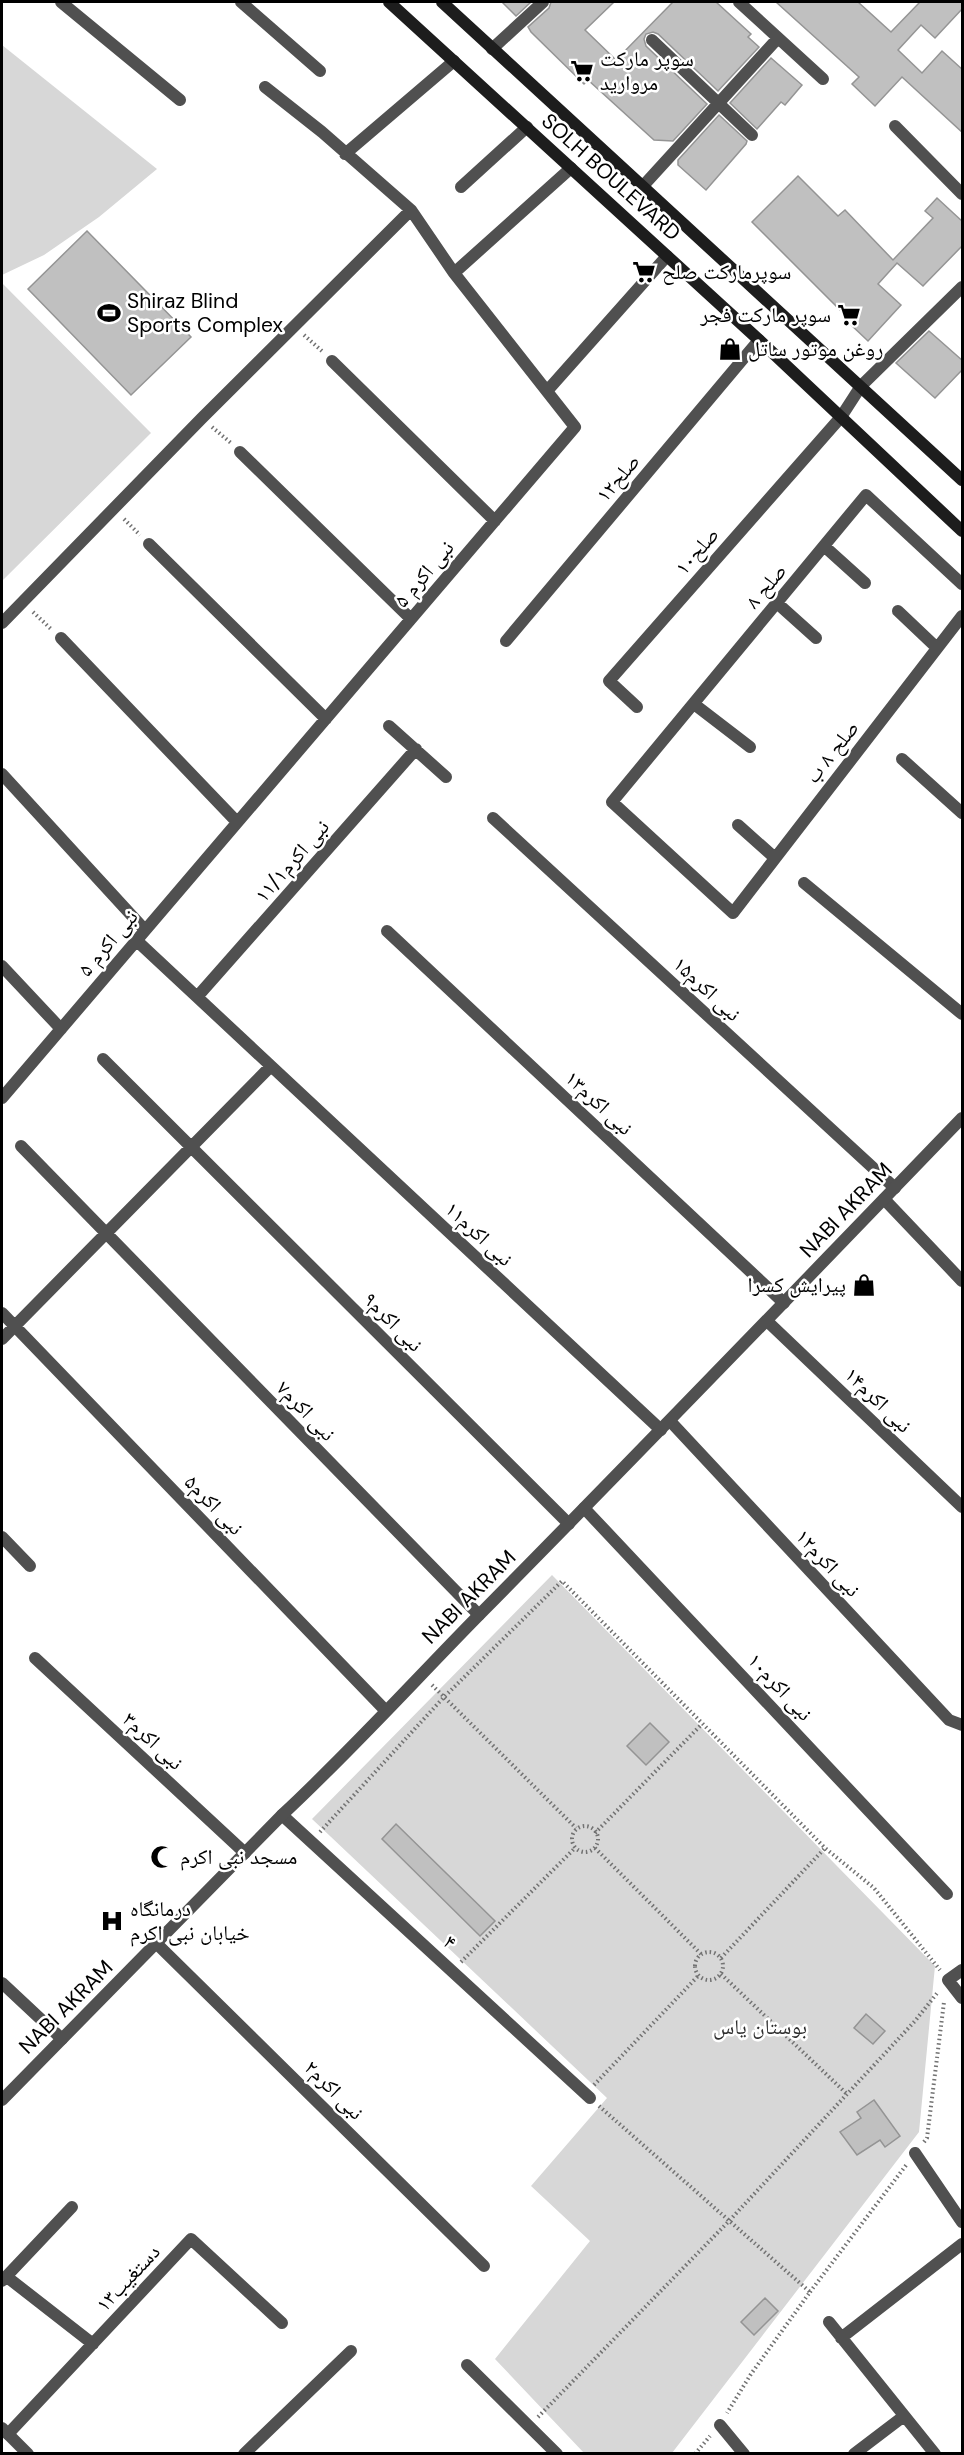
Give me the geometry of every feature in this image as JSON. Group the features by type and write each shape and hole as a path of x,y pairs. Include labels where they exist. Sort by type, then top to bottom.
{"main road":[{"name":"SOLH BOULEVARD","path":"389,2 668,256 963,531"},
{"name":"SOLH BOULEVARD","path":"442,2 963,480"}],"street":[{"path":"61,2 180,100"},
{"path":"241,2 320,71"},
{"path":"492,49 543,2"},
{"path":"739,2 823,79"},
{"path":"644,186 778,38"},
{"path":"652,40 752,135"},
{"path":"345,154 454,61"},
{"name":"نبی اکرم ۵","path":"2,1098 575,427 454,273 411,210 322,132 265,87"},
{"path":"895,126 963,194"},
{"path":"461,187 527,127"},
{"path":"454,273 571,168"},
{"path":"2,623 202,418 411,210"},
{"path":"547,391 668,256"},
{"path":"841,417 861,386 963,286"},
{"name":"صلح۱۲","path":"506,641 759,340"},
{"path":"332,361 495,521"},
{"name":"صلح۱۰","path":"637,707 609,681 841,417"},
{"path":"240,452 411,619"},
{"name":"۸ صلح","path":"733,913 612,802 866,495 963,584"},
{"path":"149,544 326,719"},
{"path":"824,546 865,583"},
{"path":"777,603 816,638"},
{"path":"898,611 937,648"},
{"name":"صلح ۸ ب","path":"733,913 963,616"},
{"path":"61,638 237,822"},
{"path":"693,704 750,747"},
{"path":"389,726 446,777"},
{"name":"نبی اکرم۱۱/۱","path":"197,997 416,750"},
{"path":"902,759 963,813"},
{"path":"2,774 145,930"},
{"name":"نبی اکرم۱۵","path":"493,818 895,1188"},
{"path":"738,825 775,858"},
{"path":"804,883 963,1014"},
{"name":"نبی اکرم۱۳","path":"387,931 784,1303"},
{"name":"نبی اکرم۱۱","path":"136,940 270,1067 665,1425"},
{"path":"2,966 61,1029"},
{"name":"نبی اکرم۹","path":"103,1059 569,1524"},
{"path":"2,1339 270,1067"},
{"name":"NABI AKRAM","path":"2,2100 282,1815 320,1780 385,1710 963,1118"},
{"name":"نبی اکرم۷","path":"21,1146 478,1615"},
{"path":"884,1199 963,1281"},
{"path":"2,1313 14,1326"},
{"name":"نبی اکرم۱۴","path":"767,1320 963,1507"},
{"name":"نبی اکرم۵","path":"14,1326 385,1710"},
{"name":"نبی اکرم۱۲","path":"665,1425 949,1720 963,1725"},
{"name":"نبی اکرم۱۰","path":"584,1508 947,1894"},
{"path":"2,1537 30,1566"},
{"name":"نبی اکرم۳","path":"35,1658 245,1853"},
{"name":"۴","path":"282,1815 588,2096"},
{"name":"نبی اکرم۲","path":"156,1943 484,2266"},
{"path":"963,1970 948,1980 963,1998"},
{"path":"2,1983 62,2039"},
{"path":"915,2153 963,2222"},
{"path":"72,2207 4,2279 93,2344"},
{"name":"دستغیب۱۳","path":"5,2431 93,2344 191,2239 282,2323"},
{"path":"841,2338 963,2244"},
{"path":"829,2322 935,2454"},
{"path":"244,2454 351,2351"},
{"path":"467,2365 557,2454"},
{"path":"854,2454 904,2416"},
{"path":"720,2425 744,2454"},
{"path":"5,2431 28,2454"}],"path":[{"path":"295,326 332,361"},
{"path":"202,418 240,452"},
{"path":"114,508 149,544"},
{"path":"23,602 61,638"},
{"path":"311,1842 444,1697 562,1581 825,1848 874,1888 948,1980 927,2138 810,2292 751,2374 720,2425 695,2454"},
{"path":"421,1674 576,1828"},
{"path":"594,1833 702,1724"},
{"path":"576,1828 589,1826 598,1835 595,1848"},
{"path":"576,1828 571,1840 575,1848 583,1852 595,1848"},
{"path":"452,1971 575,1848"},
{"path":"595,1848 701,1954"},
{"path":"721,1958 825,1848"},
{"path":"714,1952 721,1958 724,1966 721,1974 712,1979 699,1975 695,1966 701,1954 714,1952"},
{"path":"721,1974 848,2094"},
{"path":"699,1975 588,2096 810,2292"},
{"path":"529,2426 729,2221 915,2021 948,1980"}],"green space":[{"path":"2,45 157,169 99,217 44,255 2,275"},
{"path":"2,283 151,433 2,581"},
{"name":"بوستان یاس","path":"552,1575 935,1966 919,2132 672,2453 584,2453 495,2359 590,2241 531,2186 607,2098 312,1819"}],"building":[{"path":"502,2 531,2 516,16"},
{"path":"551,2 614,2 585,30 616,60 673,2 716,2 751,34 748,37 759,47 718,91 658,34 653,32 646,34 644,39 646,46 707,104 673,141 654,140 588,80 584,84 531,32 528,27 549,8"},
{"path":"776,2 858,2 891,32 920,2 963,2 963,8 935,38 921,25 898,50 922,73 942,51 963,70 963,133 902,77 875,106 852,84 859,77"},
{"path":"771,58 802,85 785,105 781,102 757,129 730,103"},
{"path":"719,115 747,141 706,190 678,165 678,160"},
{"path":"798,176 838,216 845,210 893,260 933,218 925,211 937,198 963,222 963,245 923,286 897,263 878,284 901,305 868,341 752,222"},
{"name":"Shiraz Blind Sports Complex","path":"87,231 191,337 131,395 28,289"},
{"path":"929,331 963,361 963,369 935,398 896,363"},
{"path":"650,1723 669,1742 646,1765 627,1746"},
{"path":"396,1824 495,1921 480,1936 382,1839"},
{"path":"866,2014 885,2031 873,2044 854,2028"},
{"path":"874,2100 900,2136 885,2147 880,2140 857,2155 840,2132 861,2118 857,2112"},
{"path":"765,2298 778,2311 754,2335 741,2322"}],"place":[{"name":"سوپر مارکت مروارید","path":"582,71"},
{"name":"سوپرمارکت صلح","path":"644,272"},
{"name":"Shiraz Blind Sports Complex","path":"109,313"},
{"name":"سوپر مارکت فجر","path":"849,315"},
{"name":"روغن موتور ساتل","path":"730,349"},
{"name":"پیرایش کسرا","path":"864,1285"},
{"name":"مسجد نبی اکرم","path":"162,1857"},
{"name":"درمانگاه خیابان نبی اکرم","path":"112,1921"}]}
